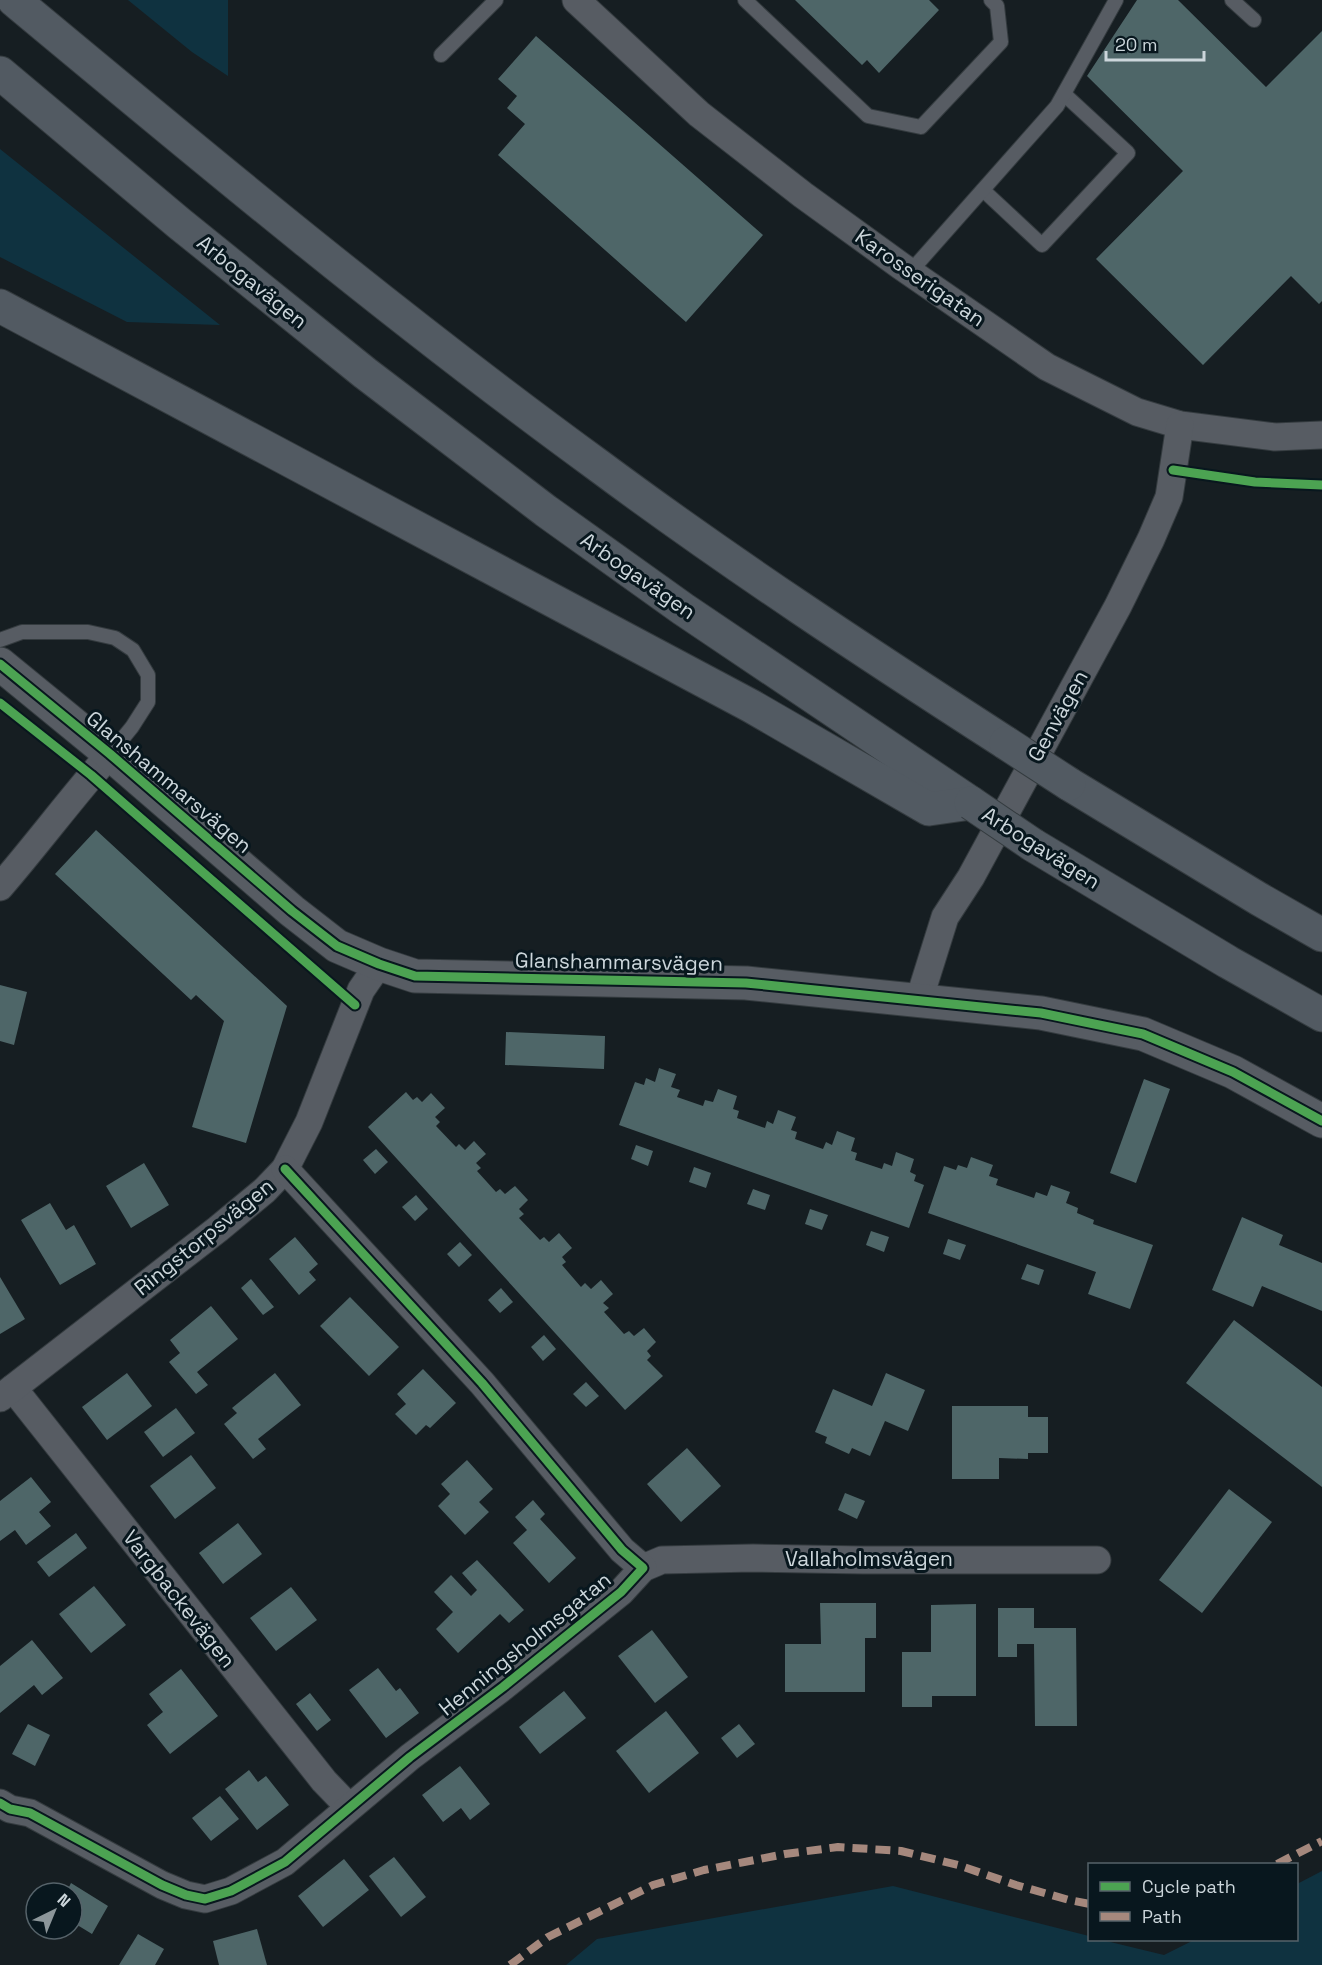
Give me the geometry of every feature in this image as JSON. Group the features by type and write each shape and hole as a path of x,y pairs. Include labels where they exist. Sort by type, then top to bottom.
{"highway":[{"path":"14,0 341,269 598,466 861,650 1069,784 1322,935"},
{"name":"Arbogavägen","path":"0,73 198,239 365,373 546,511 683,609 1033,845 1322,1015"},
{"path":"0,306 730,695 929,808 971,803"}],"street":[{"name":"Karosserigatan","path":"576,0 699,114 803,195 1047,367 1137,412 1180,425 1275,437 1322,435"},
{"name":"Genvägen","path":"919,1000 945,917 971,877 1118,606 1151,539 1169,497 1180,425"},
{"name":"Glanshammarsvägen","path":"0,664 111,754 301,918 337,946 379,964 415,976 746,983 1041,1013 1143,1034 1233,1072 1322,1121"},
{"path":"0,887 84,783 111,754"},
{"name":"Ringstorpsvägen","path":"7,1393 218,1229 265,1190 285,1169 309,1122 361,990 379,964"},
{"name":"Henningsholmsgatan","path":"0,1803 10,1809 30,1813 162,1885 186,1895 205,1899 231,1891 285,1862 349,1807 621,1592 643,1568 622,1550 482,1383 285,1169"},
{"name":"Vargbackevägen","path":"7,1393 316,1772 349,1807"},
{"name":"Vallaholmsvägen","path":"643,1568 662,1560 753,1558 1097,1560"}],"lane":[{"path":"441,55 496,0"},
{"path":"745,0 868,116 921,127 1001,42 997,6 991,0"},
{"path":"910,272 1057,106 1116,0"},
{"path":"1232,0 1254,20"},
{"path":"983,190 1042,245 1128,153 1064,94"},
{"path":"0,640 21,632 88,632 115,638 133,650 148,675 148,702 111,754"}],"shaded area":[{"path":"128,0 228,0 228,76 192,52"},
{"path":"0,149 220,325 127,322 0,257"},
{"path":"1322,1871 1322,1965 566,1965 597,1939 893,1886 1088,1936 1088,1941 1106,1941 1164,1955 1192,1941 1298,1941 1298,1883"}],"building":[{"path":"795,0 929,0 939,10 879,73 867,60 862,65"},
{"path":"1137,0 1178,0 1266,87 1322,31 1322,301 1319,304 1291,276 1203,365 1096,259 1183,171 1087,76"},
{"path":"536,36 763,235 686,322 498,155 525,124 507,108 517,96 498,79"},
{"path":"96,830 287,1006 246,1143 192,1127 224,1021 196,995 191,1000 55,874"},
{"path":"0,985 27,992 14,1045 0,1041"},
{"path":"506,1032 605,1036 604,1069 505,1065"},
{"path":"659,1068 676,1074 671,1087 680,1090 677,1097 703,1106 705,1100 713,1102 718,1089 737,1096 733,1109 739,1111 737,1118 765,1128 767,1121 773,1124 778,1110 796,1117 791,1130 797,1132 795,1139 823,1149 826,1142 832,1145 837,1131 855,1138 851,1151 857,1153 855,1160 882,1169 884,1163 892,1166 896,1152 914,1159 910,1172 916,1175 914,1181 924,1185 909,1228 619,1125 635,1082 644,1085 646,1078 655,1082"},
{"path":"1144,1079 1170,1089 1136,1183 1110,1173"},
{"path":"406,1092 413,1100 417,1097 422,1102 431,1093 445,1108 435,1117 440,1122 436,1126 456,1147 459,1144 465,1150 474,1141 486,1154 476,1163 481,1168 477,1171 496,1192 500,1189 505,1194 515,1186 528,1200 519,1209 524,1214 519,1218 540,1240 544,1237 549,1242 559,1233 572,1248 562,1257 566,1262 562,1265 581,1287 585,1283 591,1289 601,1280 613,1294 603,1303 609,1308 604,1312 624,1334 629,1331 634,1336 644,1328 656,1342 647,1351 651,1356 647,1360 663,1376 625,1410 368,1127"},
{"path":"636,1145 653,1151 648,1166 631,1159"},
{"path":"376,1149 388,1162 375,1174 363,1160"},
{"path":"971,1157 993,1165 989,1176 998,1179 996,1185 1034,1198 1036,1192 1047,1196 1051,1185 1070,1192 1066,1203 1078,1208 1077,1213 1094,1220 1093,1224 1153,1245 1130,1309 1088,1294 1096,1272 928,1213 944,1166 956,1170 958,1165 967,1168"},
{"path":"144,1163 169,1205 131,1228 106,1186"},
{"path":"694,1167 711,1173 706,1188 689,1182"},
{"path":"753,1189 770,1195 765,1210 747,1204"},
{"path":"416,1195 428,1209 415,1221 402,1207"},
{"path":"50,1203 66,1230 74,1225 96,1264 60,1285 21,1220"},
{"path":"810,1209 828,1215 822,1230 805,1224"},
{"path":"1242,1217 1283,1235 1279,1245 1322,1263 1322,1311 1262,1286 1253,1307 1212,1290"},
{"path":"871,1231 889,1237 884,1252 866,1245"},
{"path":"295,1237 318,1264 309,1272 316,1280 299,1295 269,1259"},
{"path":"948,1239 966,1245 960,1260 943,1254"},
{"path":"460,1242 472,1255 459,1267 447,1254"},
{"path":"1027,1264 1044,1270 1039,1285 1021,1279"},
{"path":"0,1277 25,1319 0,1334"},
{"path":"251,1279 274,1307 263,1315 241,1288"},
{"path":"501,1288 513,1302 500,1313 488,1300"},
{"path":"350,1297 399,1347 369,1376 320,1326"},
{"path":"211,1306 238,1339 197,1372 208,1385 196,1394 169,1362 180,1353 170,1340"},
{"path":"1234,1320 1322,1387 1322,1487 1186,1383"},
{"path":"544,1335 556,1349 543,1361 531,1347"},
{"path":"423,1369 456,1403 430,1428 426,1425 416,1435 395,1414 406,1404 397,1394"},
{"path":"127,1373 152,1406 107,1440 82,1407"},
{"path":"275,1373 301,1405 258,1439 266,1449 253,1459 224,1424 237,1413 232,1408"},
{"path":"886,1373 925,1390 908,1431 885,1421 870,1456 852,1448 849,1454 825,1443 827,1437 815,1432 833,1389 872,1406"},
{"path":"586,1382 599,1396 586,1407 573,1394"},
{"path":"952,1406 1028,1406 1028,1417 1048,1417 1048,1453 1028,1453 1028,1459 999,1458 999,1479 952,1479"},
{"path":"176,1408 195,1433 163,1457 144,1432"},
{"path":"687,1448 721,1486 681,1522 647,1484"},
{"path":"191,1455 216,1488 175,1519 150,1486"},
{"path":"467,1460 493,1489 479,1502 489,1512 465,1535 438,1506 450,1494 441,1484"},
{"path":"31,1477 51,1502 39,1512 51,1526 26,1545 15,1530 0,1541 0,1501"},
{"path":"1229,1489 1272,1522 1202,1613 1159,1580"},
{"path":"845,1493 865,1501 857,1519 838,1510"},
{"path":"533,1500 545,1514 540,1519 576,1558 549,1583 513,1543 527,1530 515,1517"},
{"path":"238,1523 262,1554 223,1584 199,1553"},
{"path":"76,1533 87,1548 49,1577 37,1562"},
{"path":"477,1560 524,1610 509,1623 500,1614 458,1653 436,1629 453,1612 434,1592 451,1575 471,1596 477,1590 462,1573"},
{"path":"94,1586 126,1625 91,1653 59,1614"},
{"path":"291,1587 317,1620 276,1651 250,1618"},
{"path":"820,1603 876,1603 876,1638 865,1638 865,1692 785,1692 785,1644 821,1644"},
{"path":"976,1604 976,1696 932,1696 932,1707 902,1707 902,1652 931,1652 931,1605"},
{"path":"998,1608 1034,1608 1034,1628 1076,1628 1077,1726 1035,1726 1034,1644 1017,1644 1017,1657 998,1657"},
{"path":"652,1630 688,1677 655,1703 618,1656"},
{"path":"32,1640 63,1678 42,1695 34,1685 0,1713 0,1666"},
{"path":"378,1668 396,1691 400,1688 419,1713 386,1738 349,1690"},
{"path":"181,1669 218,1716 170,1754 147,1725 163,1712 149,1694"},
{"path":"564,1691 586,1718 540,1754 519,1727"},
{"path":"310,1693 331,1720 317,1731 296,1704"},
{"path":"666,1711 699,1753 649,1793 616,1751"},
{"path":"28,1724 50,1735 35,1766 12,1754"},
{"path":"739,1724 755,1744 737,1758 721,1738"},
{"path":"460,1766 490,1804 470,1820 461,1808 443,1822 422,1795"},
{"path":"249,1770 258,1782 266,1776 289,1805 257,1830 225,1789"},
{"path":"220,1796 239,1819 211,1841 192,1818"},
{"path":"394,1857 426,1897 401,1917 369,1876"},
{"path":"344,1859 369,1890 323,1927 298,1896"},
{"path":"84,1891 108,1906 92,1934 84,1929"},
{"path":"257,1929 267,1965 219,1965 213,1941"},
{"path":"138,1934 164,1949 155,1965 119,1965"}],"marked path":[{"path":"1279,1863 1322,1841"},
{"path":"510,1965 548,1937 653,1885 704,1870 785,1854 838,1847 901,1851 958,1865 1016,1885 1088,1904"}],"cycle path":[{"path":"1173,470 1255,482 1322,485"},
{"path":"0,664 110,754 292,911 337,946 379,964 415,976 746,983 1041,1013 1143,1034 1233,1072 1322,1121"},
{"path":"0,703 91,775 355,1005"},
{"path":"0,1803 10,1809 30,1813 162,1885 186,1895 205,1899 231,1891 285,1862 410,1757 503,1687 621,1592 643,1568 622,1550 482,1383 285,1169"}]}
